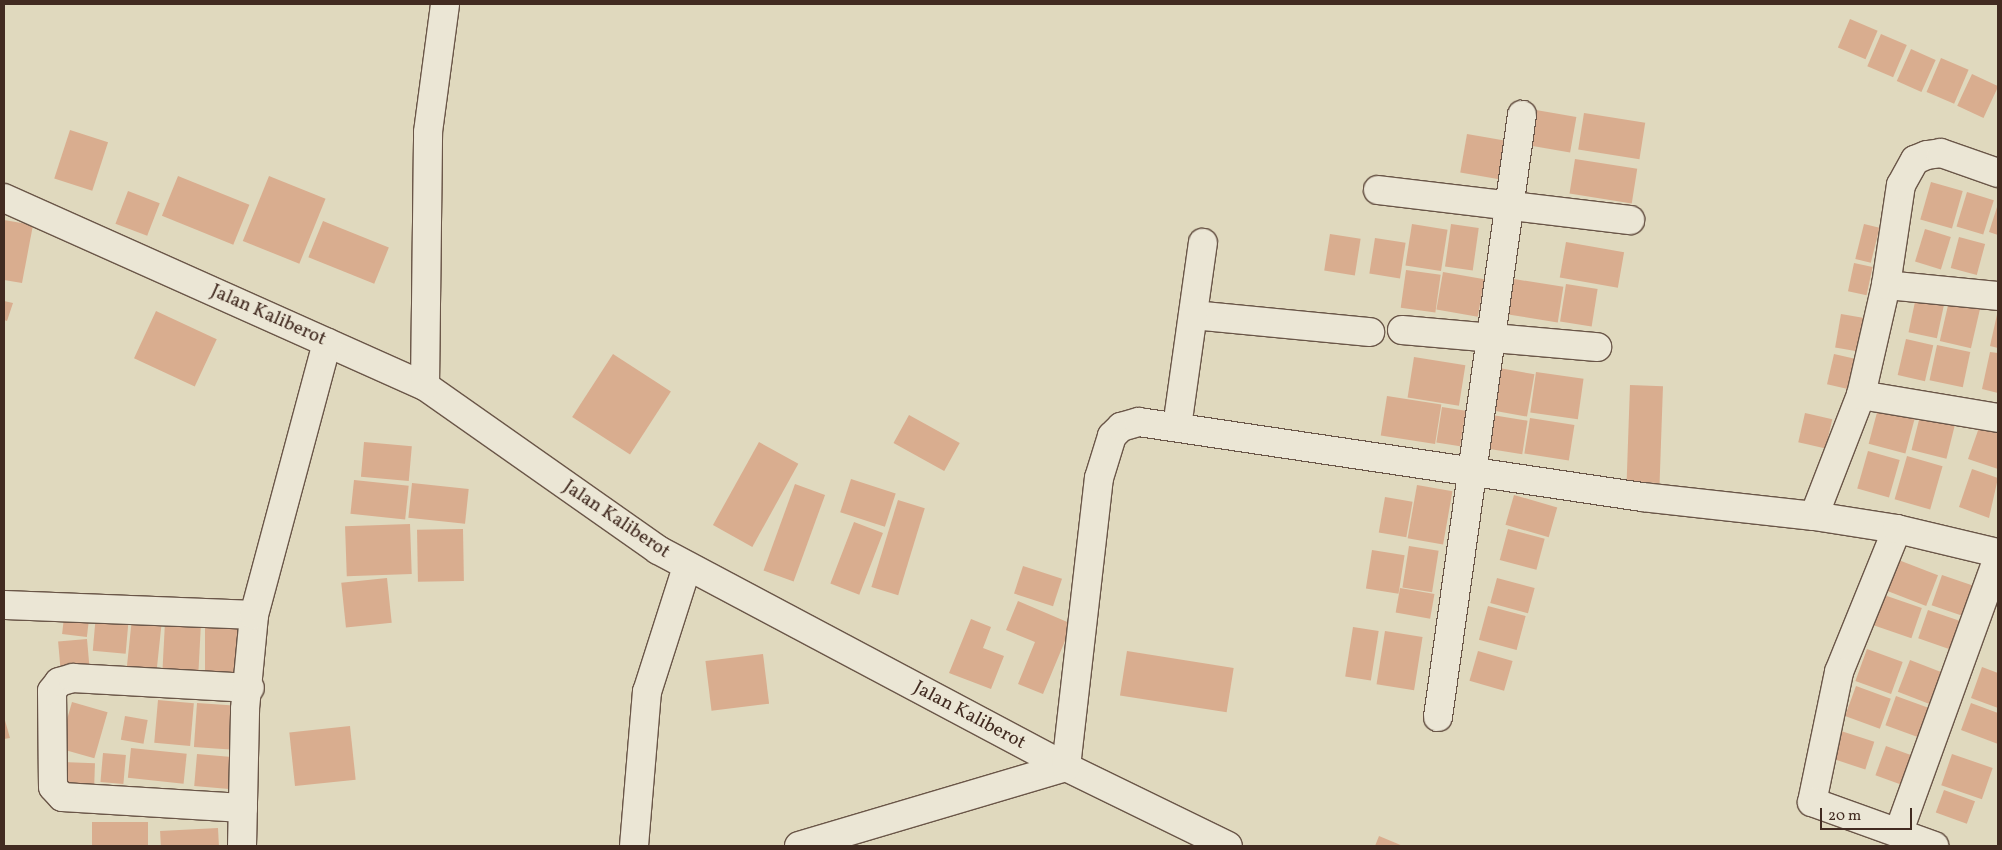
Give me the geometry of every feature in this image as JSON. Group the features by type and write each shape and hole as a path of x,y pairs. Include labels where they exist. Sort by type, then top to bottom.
{"street":[{"path":"425,386 428,132 445,4"},
{"path":"1438,717 1470,472 1522,115"},
{"path":"1814,516 1861,394 1886,285 1901,185 1914,160 1940,153 1998,173"},
{"path":"1378,190 1630,220"},
{"name":"Jalan Kaliberot","path":"4,198 425,386 687,567 1066,767 1228,846"},
{"path":"1177,427 1203,243"},
{"path":"1886,285 1998,296"},
{"path":"1193,315 1370,332"},
{"path":"1402,330 1490,340 1597,346"},
{"path":"242,846 245,709 250,688 254,615 327,343"},
{"path":"1861,394 1998,418"},
{"path":"799,846 1066,767 1098,478 1112,436 1121,428 1139,422 1642,497 1814,516 1897,529 1998,553"},
{"path":"1897,529 1839,672 1812,802 1899,831 1934,846"},
{"path":"1899,831 1998,558"},
{"path":"634,846 647,692 687,567"},
{"path":"4,605 254,615"},
{"path":"243,808 62,798 53,786 52,691 59,682 73,678 250,688"}],"building":[{"path":"1850,19 1878,31 1866,59 1838,48"},
{"path":"1881,34 1907,45 1893,77 1867,66"},
{"path":"1911,49 1936,60 1921,92 1897,81"},
{"path":"1941,58 1969,70 1954,104 1927,92"},
{"path":"1972,74 1998,86 1983,118 1957,106"},
{"path":"1536,110 1576,117 1570,153 1530,145"},
{"path":"1584,113 1645,123 1639,159 1578,150"},
{"path":"70,130 108,142 92,191 54,179"},
{"path":"1467,134 1507,141 1501,180 1460,172"},
{"path":"1575,159 1637,169 1632,203 1570,194"},
{"path":"178,176 249,205 233,245 162,216"},
{"path":"269,176 326,199 299,264 243,241"},
{"path":"1931,182 1963,191 1952,229 1920,219"},
{"path":"128,191 160,203 147,236 115,224"},
{"path":"1967,192 1994,200 1983,235 1956,226"},
{"path":"1998,204 1998,235 1989,232"},
{"path":"4,220 33,225 22,283 4,280"},
{"path":"323,221 389,248 374,284 308,257"},
{"path":"1412,224 1448,230 1441,271 1405,265"},
{"path":"1451,224 1479,228 1473,270 1445,267"},
{"path":"1864,224 1880,228 1871,263 1855,259"},
{"path":"1925,229 1951,237 1941,269 1915,262"},
{"path":"1330,234 1361,239 1355,275 1324,271"},
{"path":"1959,237 1985,244 1977,275 1951,268"},
{"path":"1375,238 1406,243 1400,278 1369,274"},
{"path":"1566,242 1624,252 1618,288 1560,277"},
{"path":"1854,263 1873,267 1867,295 1848,291"},
{"path":"1406,270 1441,275 1435,313 1401,308"},
{"path":"1443,272 1484,279 1478,317 1436,309"},
{"path":"1514,279 1563,287 1558,322 1508,315"},
{"path":"1566,284 1598,289 1592,327 1560,322"},
{"path":"1916,297 1944,303 1937,338 1909,332"},
{"path":"4,301 13,303 7,321 4,320"},
{"path":"1949,301 1980,308 1971,348 1940,341"},
{"path":"1998,310 1998,348 1990,346"},
{"path":"156,311 217,339 195,386 134,358"},
{"path":"1841,314 1869,319 1863,352 1835,347"},
{"path":"1906,339 1933,345 1925,381 1898,375"},
{"path":"1937,345 1970,352 1963,387 1930,380"},
{"path":"1990,352 1998,353 1998,393 1982,389"},
{"path":"613,354 671,392 630,454 572,417"},
{"path":"1834,354 1860,360 1853,390 1827,384"},
{"path":"1414,357 1465,365 1459,406 1408,397"},
{"path":"1499,368 1534,374 1527,417 1492,410"},
{"path":"1536,372 1584,379 1578,419 1530,413"},
{"path":"1630,385 1663,386 1660,483 1627,482"},
{"path":"1387,396 1441,405 1435,444 1381,436"},
{"path":"1879,405 1916,415 1905,453 1869,444"},
{"path":"1442,407 1466,411 1460,446 1436,443"},
{"path":"1805,413 1832,419 1826,449 1798,442"},
{"path":"909,415 960,443 944,471 893,443"},
{"path":"1492,415 1528,421 1522,454 1487,449"},
{"path":"1920,416 1955,425 1946,459 1912,450"},
{"path":"1530,418 1574,425 1569,461 1524,454"},
{"path":"1981,422 1998,428 1998,469 1968,459"},
{"path":"364,442 412,446 409,481 361,477"},
{"path":"759,442 798,464 752,547 713,525"},
{"path":"1868,451 1900,460 1889,498 1857,488"},
{"path":"1907,456 1943,466 1930,509 1895,499"},
{"path":"1972,469 1998,478 1989,518 1959,507"},
{"path":"851,479 896,494 885,527 840,512"},
{"path":"354,480 409,486 405,520 350,514"},
{"path":"412,483 469,489 465,524 408,518"},
{"path":"795,484 825,495 794,581 764,570"},
{"path":"1417,485 1452,491 1443,544 1408,538"},
{"path":"1514,495 1557,507 1549,537 1505,525"},
{"path":"1385,497 1413,502 1406,537 1379,532"},
{"path":"898,500 925,508 898,595 871,587"},
{"path":"854,522 883,533 859,595 830,584"},
{"path":"410,524 412,574 347,576 345,526"},
{"path":"463,529 464,581 418,582 417,530"},
{"path":"1508,529 1545,539 1536,570 1500,560"},
{"path":"1409,546 1439,551 1432,592 1402,587"},
{"path":"1372,550 1405,555 1398,594 1366,589"},
{"path":"1896,559 1938,575 1926,606 1884,590"},
{"path":"1023,566 1062,579 1053,606 1014,594"},
{"path":"1942,575 1974,586 1964,616 1932,605"},
{"path":"387,578 392,623 346,628 341,583"},
{"path":"1497,578 1535,588 1528,613 1490,603"},
{"path":"1400,588 1434,594 1430,619 1396,613"},
{"path":"1884,595 1922,608 1911,638 1874,625"},
{"path":"1018,601 1072,624 1043,694 1018,684 1035,642 1006,630"},
{"path":"1488,606 1526,616 1517,650 1479,640"},
{"path":"1928,610 1960,621 1950,649 1918,638"},
{"path":"96,614 129,617 126,654 93,651"},
{"path":"64,618 89,621 87,637 62,634"},
{"path":"132,618 162,621 156,678 126,675"},
{"path":"971,619 991,627 983,648 1004,656 991,689 949,673"},
{"path":"205,621 246,621 246,678 205,678"},
{"path":"165,622 201,624 198,677 162,675"},
{"path":"1353,627 1379,631 1371,680 1345,676"},
{"path":"1385,631 1423,637 1414,690 1377,684"},
{"path":"87,639 90,673 61,675 58,642"},
{"path":"1867,649 1903,662 1891,694 1855,681"},
{"path":"1127,651 1234,668 1227,712 1120,695"},
{"path":"1478,651 1513,661 1504,691 1469,681"},
{"path":"763,654 769,704 712,711 705,661"},
{"path":"1910,660 1944,673 1931,705 1898,692"},
{"path":"1982,667 1998,673 1998,708 1971,698"},
{"path":"1856,686 1891,699 1880,729 1845,716"},
{"path":"1896,696 1932,709 1921,738 1885,725"},
{"path":"158,700 194,703 190,746 154,743"},
{"path":"72,702 108,712 94,758 59,748"},
{"path":"197,703 237,706 234,750 194,747"},
{"path":"1971,703 1998,713 1998,744 1961,730"},
{"path":"125,716 148,720 143,744 121,740"},
{"path":"4,717 10,738 4,739"},
{"path":"350,726 356,780 295,786 289,732"},
{"path":"1841,731 1874,742 1865,769 1832,759"},
{"path":"1886,746 1914,756 1904,785 1875,775"},
{"path":"131,748 187,754 184,784 128,778"},
{"path":"103,753 126,755 123,784 100,782"},
{"path":"197,754 232,757 229,789 194,786"},
{"path":"1952,754 1993,768 1982,799 1941,785"},
{"path":"62,762 95,763 94,789 61,788"},
{"path":"1944,790 1975,801 1967,824 1936,813"},
{"path":"92,822 148,822 148,846 92,846"},
{"path":"218,828 219,846 161,846 160,831"},
{"path":"1379,836 1403,846 1375,846"}]}
